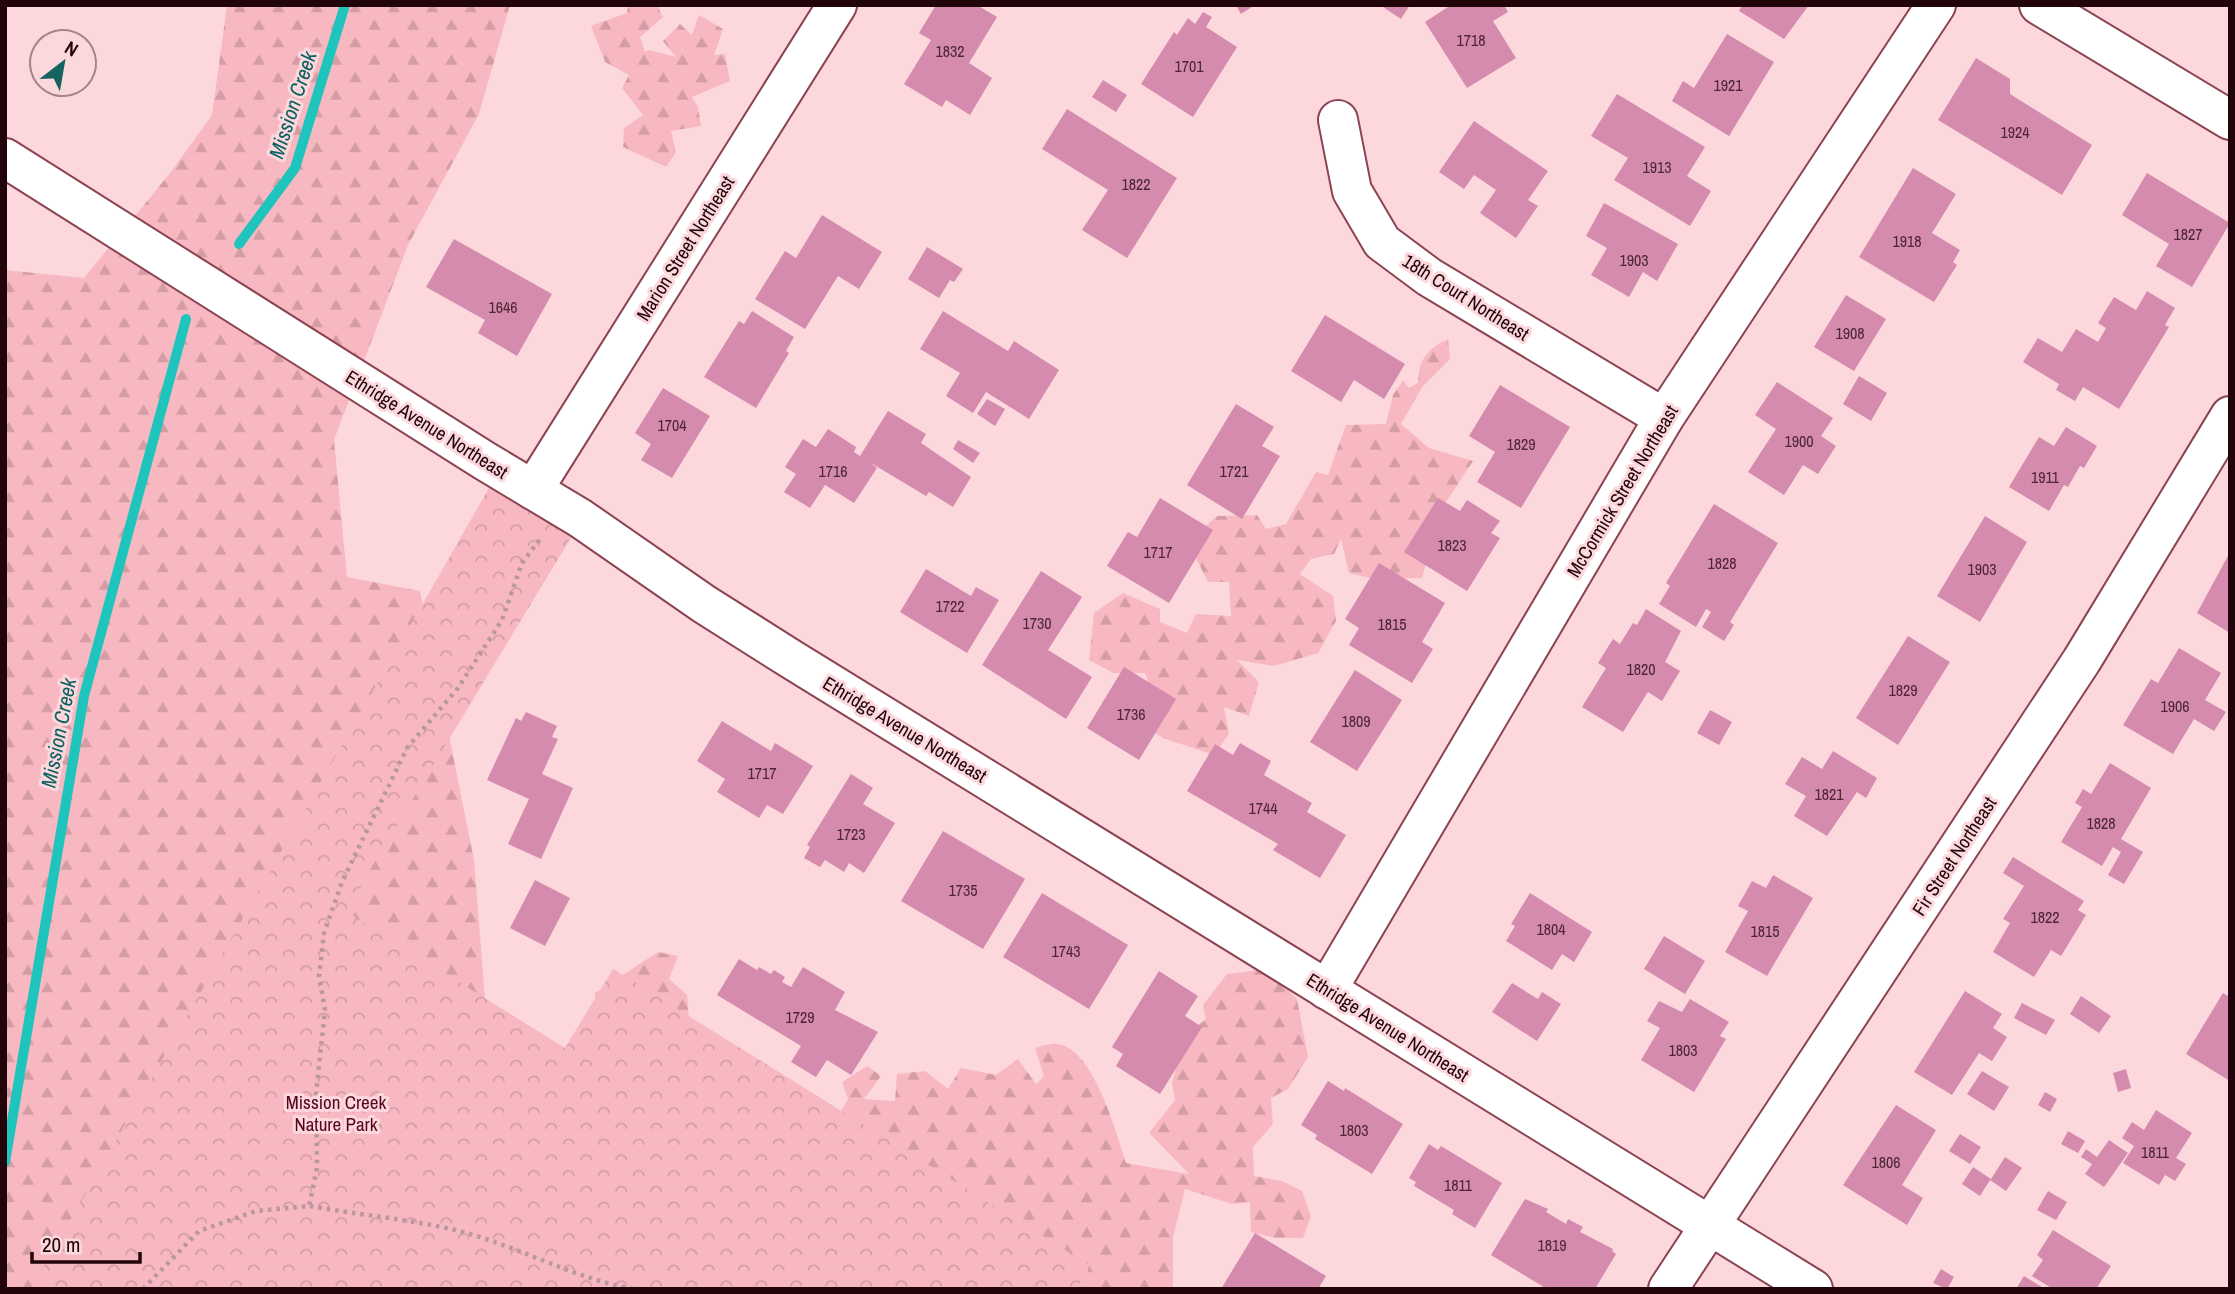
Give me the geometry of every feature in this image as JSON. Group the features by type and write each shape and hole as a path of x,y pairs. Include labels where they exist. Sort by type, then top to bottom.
{"street":[{"name":"Marion Street Northeast","path":"533,490 837,5"},
{"name":"McCormick Street Northeast","path":"1327,990 1664,418 1936,5"},
{"path":"2039,5 2230,120"},
{"name":"18th Court Northeast","path":"1338,120 1352,191 1382,242 1429,277 1664,418"},
{"name":"Ethridge Avenue Northeast","path":"5,158 580,518 769,646 1813,1289"},
{"name":"Fir Street Northeast","path":"1668,1289 1707,1225 1775,1131 2075,671 2230,416"}],"path":[{"path":"309,1206 317,1168 316,1094 325,1010 319,976 324,933 342,882 407,748 458,688 502,620 522,563 544,534"},
{"path":"144,1289 200,1231 256,1211 309,1206 457,1231 509,1247 541,1261 633,1289"}],"green space":[{"path":"227,5 510,5 479,114 408,245 334,440 347,577 420,591 474,860 485,999 554,1062 595,1021 595,993 658,952 678,956 669,979 687,995 695,1086 832,1126 848,1099 842,1082 867,1066 881,1076 864,1099 895,1101 897,1074 925,1071 948,1089 961,1068 996,1075 1018,1059 1036,1084 1044,1076 1035,1048 1057,1044 1070,1049 1092,1075 1110,1113 1126,1163 1189,1174 1149,1133 1175,1100 1172,1083 1186,1035 1206,1019 1203,1005 1227,974 1266,969 1297,999 1308,1057 1288,1089 1271,1098 1273,1124 1253,1147 1254,1176 1282,1181 1302,1191 1311,1216 1303,1238 1275,1238 1251,1232 1250,1202 1232,1204 1185,1189 1173,1237 1173,1289 5,1289 5,270 84,278 171,172 212,115"},
{"path":"628,5 657,5 663,17 640,37 645,52 650,50 676,57 663,41 680,24 692,35 699,15 723,29 714,55 725,54 730,81 692,97 698,107 701,126 671,131 676,152 666,167 623,147 624,128 643,115 622,88 629,75 605,62 591,26 627,13"},
{"path":"1448,339 1450,359 1423,386 1401,424 1429,448 1473,461 1439,513 1422,578 1374,579 1349,573 1341,539 1334,554 1311,559 1300,574 1333,596 1336,621 1318,653 1274,666 1237,660 1259,682 1249,716 1224,707 1229,734 1214,755 1163,738 1148,728 1157,705 1145,673 1113,673 1089,660 1094,613 1123,593 1160,609 1160,622 1187,633 1196,614 1231,616 1229,582 1208,582 1188,542 1217,516 1257,515 1266,529 1286,524 1316,472 1328,475 1346,425 1386,424 1393,395 1403,380 1409,388 1418,383 1425,356"},
{"name":"Mission Creek Nature Park","path":"489,488 572,536 345,911 565,1048 613,969 1091,1266 1076,1289 31,1289"}],"building":[{"path":"936,5 977,5 997,17 969,63 992,78 970,115 946,100 942,107 904,84 931,40 919,33"},
{"path":"1236,5 1255,5 1241,14"},
{"path":"1380,5 1410,5 1401,19"},
{"path":"1451,5 1504,5 1508,12 1493,21 1516,58 1467,88 1425,22"},
{"path":"1742,5 1809,5 1784,39 1739,11"},
{"path":"1203,12 1212,17 1206,27 1237,47 1193,117 1141,84 1174,32 1177,35 1188,18 1195,24"},
{"path":"1727,34 1774,62 1729,136 1672,101 1683,81 1694,88"},
{"path":"1976,58 2010,79 2010,94 2092,145 2062,195 1938,120"},
{"path":"1103,80 1127,95 1116,112 1092,97"},
{"path":"1617,94 1705,147 1687,176 1711,191 1690,226 1614,180 1628,158 1591,136"},
{"path":"1067,109 1177,178 1127,258 1082,230 1108,190 1042,149"},
{"path":"1474,121 1548,171 1528,200 1538,206 1516,238 1480,213 1496,190 1474,175 1464,189 1439,172"},
{"path":"1913,168 1956,194 1932,233 1960,250 1953,262 1957,265 1934,302 1859,257"},
{"path":"2147,173 2230,223 2192,287 2156,266 2169,244 2122,215"},
{"path":"1604,203 1678,244 1657,281 1643,272 1629,297 1591,275 1607,248 1586,236"},
{"path":"822,215 882,252 859,289 838,276 805,329 755,299 785,251 796,258"},
{"path":"454,239 552,294 517,356 478,333 485,320 426,287"},
{"path":"927,247 963,269 954,282 950,280 939,298 908,279"},
{"path":"2147,291 2175,308 2165,325 2169,327 2119,409 2083,387 2075,401 2056,390 2059,384 2023,362 2038,338 2062,352 2076,329 2098,342 2106,328 2098,323 2114,297 2136,310"},
{"path":"1846,295 1886,319 1854,371 1814,347"},
{"path":"752,311 794,337 786,351 789,353 756,408 704,377 739,321 744,324"},
{"path":"943,311 1008,351 1014,341 1059,370 1029,419 986,392 973,413 946,396 960,373 920,349"},
{"path":"1325,315 1405,364 1384,399 1354,380 1341,402 1291,371"},
{"path":"1859,376 1887,393 1871,421 1843,404"},
{"path":"1777,382 1833,418 1821,436 1836,446 1818,474 1803,465 1784,495 1748,472 1776,429 1755,415"},
{"path":"1500,385 1570,427 1521,508 1477,482 1495,452 1469,436"},
{"path":"663,388 710,416 672,478 641,460 651,444 635,433"},
{"path":"987,399 1005,409 995,426 977,414"},
{"path":"1236,404 1274,427 1262,446 1280,456 1242,519 1187,485"},
{"path":"888,411 926,434 921,443 971,477 953,507 929,492 926,496 871,463 877,468 854,503 825,485 810,508 784,492 796,474 785,467 803,439 816,447 828,429 856,447 854,452 860,456"},
{"path":"2066,427 2097,446 2084,468 2080,466 2068,487 2064,485 2049,511 2009,487 2039,437 2054,446"},
{"path":"958,440 980,453 973,463 953,449"},
{"path":"1160,498 1213,530 1169,603 1107,566 1128,532 1137,537"},
{"path":"1438,498 1460,511 1467,500 1500,521 1491,533 1500,538 1467,591 1404,552"},
{"path":"1714,504 1778,543 1730,622 1734,625 1724,641 1702,627 1711,612 1706,609 1696,627 1659,604 1670,586 1666,583"},
{"path":"1985,516 2027,542 1980,622 1937,596"},
{"path":"2230,552 2230,633 2197,613"},
{"path":"1379,563 1445,603 1422,642 1433,649 1412,683 1349,645 1359,628 1345,619"},
{"path":"926,569 971,596 976,587 999,600 967,653 900,612"},
{"path":"1041,571 1082,597 1048,650 1092,677 1066,719 982,665"},
{"path":"1646,609 1681,631 1665,662 1680,671 1662,701 1648,692 1623,732 1582,707 1606,668 1598,663 1613,639 1620,644 1633,623 1637,625"},
{"path":"1908,636 1950,662 1898,745 1856,718"},
{"path":"2179,648 2221,673 2205,700 2226,712 2214,731 2194,719 2173,754 2123,725 2151,679 2158,683"},
{"path":"1124,667 1176,699 1139,760 1087,728"},
{"path":"1355,670 1402,700 1357,771 1310,742"},
{"path":"1710,710 1732,722 1719,745 1697,733"},
{"path":"526,712 557,726 552,737 558,739 542,774 573,788 541,859 508,844 529,799 487,780 516,718 521,721"},
{"path":"722,721 771,751 775,743 813,766 783,814 767,805 759,818 717,792 725,779 697,761"},
{"path":"1240,743 1271,761 1264,775 1312,803 1307,812 1346,835 1320,878 1273,850 1278,844 1187,791 1215,744 1233,755"},
{"path":"1833,751 1877,778 1866,798 1857,792 1827,836 1794,816 1806,796 1785,784 1802,757 1822,769"},
{"path":"2110,763 2151,788 2121,839 2143,852 2124,884 2108,875 2121,852 2113,847 2102,866 2061,842 2082,807 2075,803 2083,789 2091,794"},
{"path":"851,774 873,788 863,804 895,823 864,873 849,863 844,872 825,860 820,867 804,858 810,847 807,845"},
{"path":"943,831 1025,879 983,949 901,901"},
{"path":"2013,857 2084,901 2078,910 2086,915 2061,956 2051,950 2034,977 1993,952 2010,923 2003,919 2024,886 2003,873"},
{"path":"1773,875 1813,898 1767,976 1725,952 1748,911 1738,906 1752,881 1766,888"},
{"path":"535,880 570,898 545,946 510,928"},
{"path":"1042,893 1128,945 1089,1009 1003,957"},
{"path":"1530,893 1592,932 1574,962 1562,954 1552,970 1506,941 1515,926 1511,924"},
{"path":"1664,936 1705,961 1685,994 1644,969"},
{"path":"739,959 757,970 759,967 771,974 774,970 785,977 782,982 791,987 803,967 845,992 835,1010 878,1032 851,1075 827,1060 816,1077 791,1062 801,1046 717,995"},
{"path":"1159,971 1198,996 1185,1016 1202,1027 1160,1094 1116,1066 1123,1054 1112,1047"},
{"path":"1512,983 1538,999 1542,992 1561,1004 1537,1041 1492,1012"},
{"path":"1965,991 2002,1014 1993,1028 2007,1037 1992,1061 1979,1053 1952,1095 1914,1072"},
{"path":"2223,993 2230,997 2230,1081 2186,1054"},
{"path":"2081,996 2111,1016 2099,1033 2070,1014"},
{"path":"1690,999 1729,1022 1720,1036 1726,1039 1694,1092 1641,1060 1660,1028 1647,1021 1659,1001 1682,1012"},
{"path":"2022,1003 2055,1020 2046,1035 2014,1018"},
{"path":"2126,1069 2131,1088 2118,1092 2113,1073"},
{"path":"1982,1071 2009,1087 1994,1111 1967,1094"},
{"path":"1328,1081 1344,1091 1345,1088 1403,1124 1372,1174 1315,1139 1317,1135 1301,1125"},
{"path":"2045,1092 2057,1099 2050,1112 2038,1105"},
{"path":"1896,1105 1936,1130 1902,1185 1923,1198 1907,1225 1843,1185"},
{"path":"2156,1110 2192,1133 2176,1158 2186,1164 2175,1181 2165,1175 2159,1185 2123,1163 2134,1146 2122,1138 2132,1122 2144,1130"},
{"path":"2068,1131 2085,1141 2078,1153 2061,1144"},
{"path":"1960,1134 1981,1147 1970,1164 1949,1151"},
{"path":"2109,1140 2128,1153 2104,1187 2085,1174 2092,1164 2081,1157 2086,1149 2097,1157"},
{"path":"1429,1144 1438,1150 1441,1146 1502,1183 1475,1228 1452,1214 1454,1210 1414,1186 1416,1182 1409,1178"},
{"path":"2005,1157 2022,1168 2006,1191 1990,1180 1980,1196 1962,1184 1973,1167 1991,1179"},
{"path":"2048,1191 2067,1202 2056,1220 2037,1210"},
{"path":"1525,1199 1548,1209 1546,1212 1566,1224 1568,1219 1583,1227 1580,1232 1613,1249 1616,1254 1595,1289 1547,1289 1491,1255"},
{"path":"2053,1230 2111,1266 2096,1289 2053,1289 2032,1276 2043,1260 2037,1255"},
{"path":"1255,1233 1326,1276 1318,1289 1221,1289"},
{"path":"1941,1269 1954,1277 1947,1289 1933,1283"},
{"path":"2024,1276 2045,1289 2016,1289"}],"waterway":[{"name":"Mission Creek","path":"239,244 295,168 345,5"},
{"name":"Mission Creek","path":"5,1162 84,696 186,319"}]}
